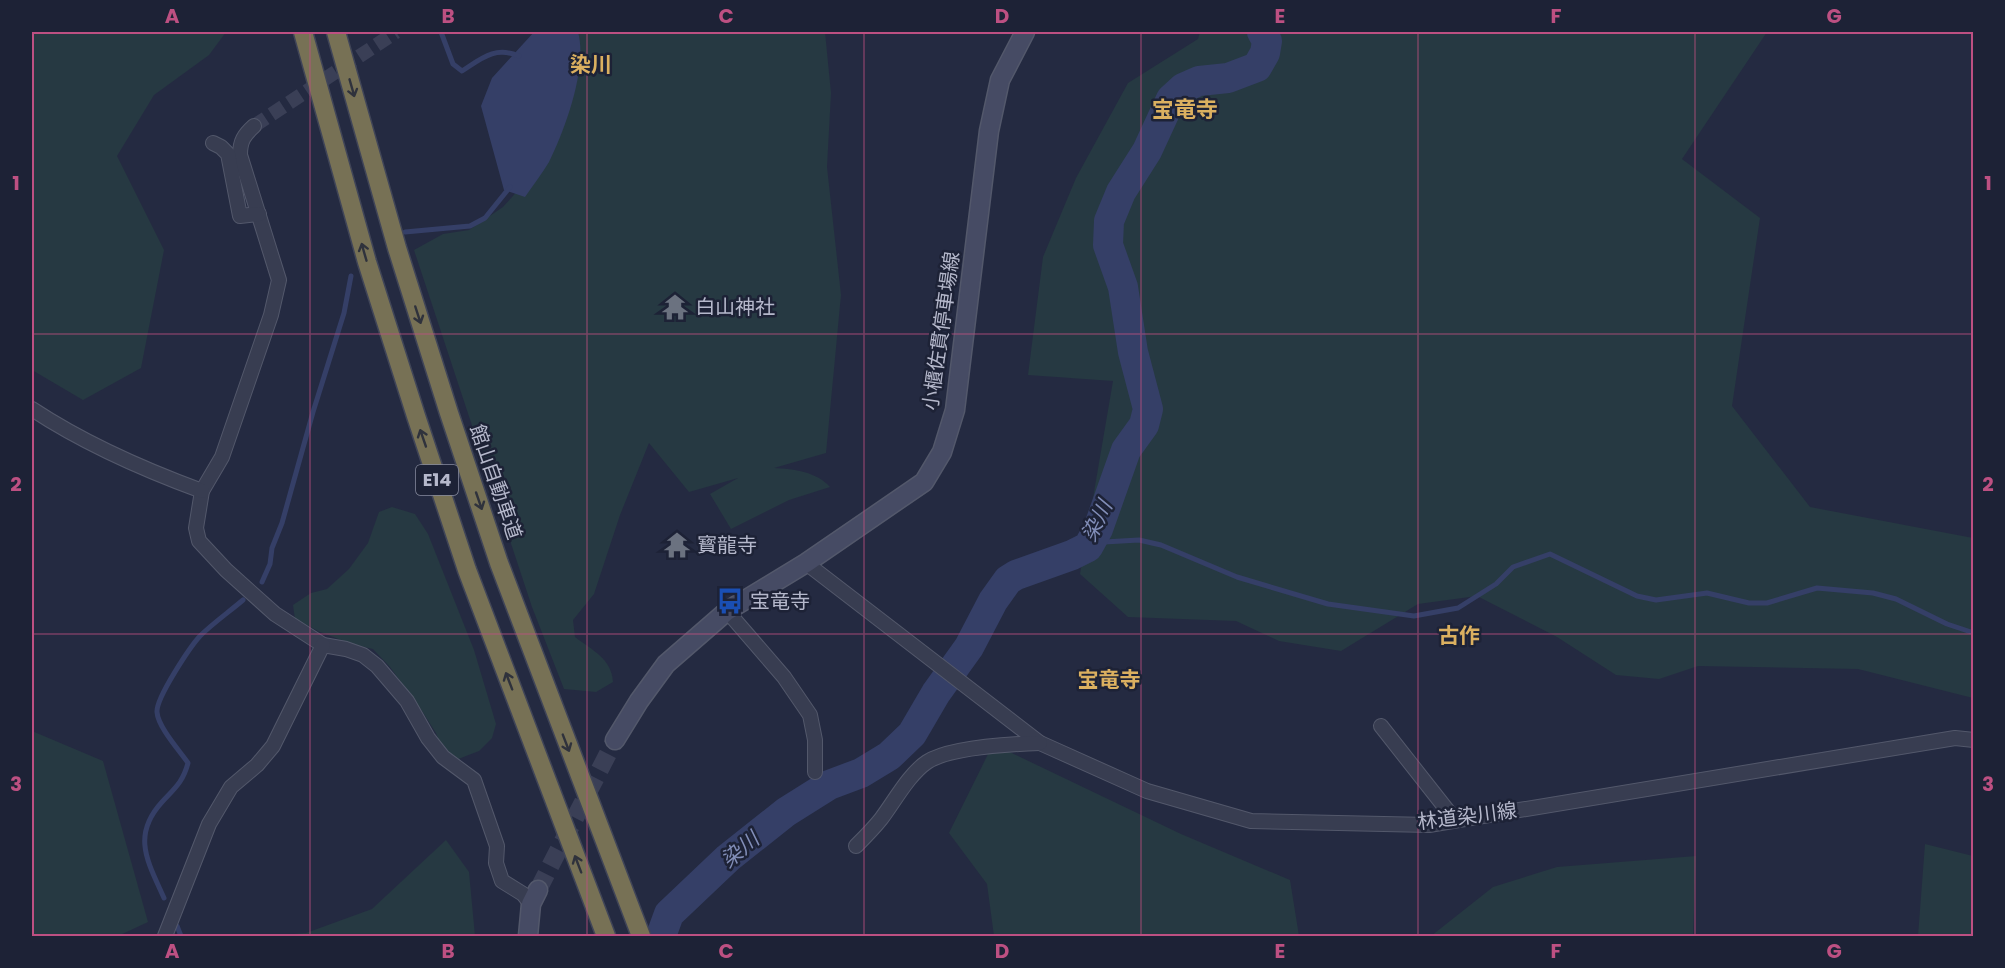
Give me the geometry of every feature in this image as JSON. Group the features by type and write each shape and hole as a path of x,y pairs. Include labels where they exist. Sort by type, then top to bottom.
{"highway":[{"name":"E14","path":"303,32 367,262 467,570 606,936"},
{"name":"館山自動車道","path":"336,32 397,248 449,413 504,574 641,936"}],"main road":[{"name":"小櫃佐貫停車場線","path":"615,740 639,701 666,664 727,612 806,563 924,482 942,452 955,410 989,131 1000,80 1025,32"},
{"path":"528,936 534,897"}],"street":[{"path":"254,126 244,134 240,144 240,155 279,280 271,315 222,457 202,491 196,528 199,541 226,570 275,614 323,645 363,655 377,666 407,701 428,738 443,757 474,780 497,846 496,863 502,880 524,894 534,897"},
{"path":"213,143 228,154 240,216 259,214"},
{"path":"32,410 107,452 152,473 202,491"},
{"name":"林道染川線","path":"806,563 1040,743 1147,791 1251,821 1429,825 1955,738 1974,740"},
{"path":"727,612 784,677 810,715 815,740 815,772"},
{"path":"165,936 209,824 231,788 257,765 273,746 323,645"},
{"path":"1381,726 1455,820"},
{"path":"856,846 879,821 916,772 927,762 942,755 963,751 1040,743"}],"shaded area":[{"path":"32,32 226,32 209,55 154,95 117,156 164,250 141,368 83,400 32,370"},
{"path":"567,32 825,32 831,93 827,167 841,295 826,453 774,468 797,470 812,475 830,487 789,500 731,529 710,494 738,478 689,492 649,443 620,515 594,594 573,620 575,637 605,661 612,674 613,682 596,692 564,689 532,607 414,250 443,234 469,230 503,207 528,179"},
{"path":"1200,32 1767,32 1682,159 1760,218 1732,406 1810,507 1973,538 1973,698 1858,669 1698,666 1659,679 1616,675 1557,637 1477,596 1418,604 1341,651 1279,641 1236,621 1128,617 1080,574 1113,381 1028,375 1043,257 1076,178 1128,83 1198,39"},
{"path":"392,507 415,514 428,534 474,650 496,724 492,738 479,751 448,763 436,733 422,711 390,667 373,649 320,632 295,619 293,605 311,593 327,589 349,569 368,543 379,512"},
{"path":"32,731 103,761 148,922 118,936 32,936"},
{"path":"993,744 1181,834 1290,880 1299,936 994,936 987,884 949,833"},
{"path":"446,840 469,872 475,936 267,936 306,933 372,909"},
{"path":"1925,844 1973,856 1973,936 1918,936"},
{"path":"1696,856 1693,936 1431,936 1493,887 1557,867"}],"water":[{"path":"534,32 578,32 580,63 573,98 562,133 549,162 525,197 504,190 481,106 492,78"}],"waterway":[{"path":"441,32 453,64 462,71 482,58 496,53 503,52 519,56"},
{"name":"染川","path":"661,936 669,914 728,858 786,812 829,785 861,773 889,756 912,734 936,693 969,647 993,601 1008,580 1088,547 1098,529 1126,450 1144,425 1148,409 1133,352 1123,287 1108,245 1109,221 1121,192 1147,151 1171,99 1183,88 1199,81 1228,78 1257,67 1265,53 1267,41 1262,32"},
{"path":"405,232 470,226 485,218 510,187"},
{"path":"262,582 270,564 272,548 282,523 344,313 351,276"},
{"path":"1088,547 1104,542 1139,540 1161,545 1237,577 1328,604 1414,616 1458,608 1496,584 1513,567 1550,554 1637,596 1656,600 1707,593 1749,603 1767,603 1817,588 1873,593 1896,599 1947,624 1974,633"},
{"path":"164,898 145,849 147,826 153,814 184,775 188,763 161,724 157,712 158,705 174,673 195,642 243,600"},
{"path":"177,926 181,936"}],"tunnel":[{"path":"254,126 396,32"},
{"path":"538,890 615,740"}],"place":[{"name":"白山神社","path":"675,307"},
{"name":"寳龍寺","path":"677,545"},
{"name":"宝竜寺","path":"730,601"}],"district":[{"name":"染川","path":"591,65"},
{"name":"宝竜寺","path":"1185,109"},
{"name":"古作","path":"1459,636"},
{"name":"宝竜寺","path":"1109,680"}]}
